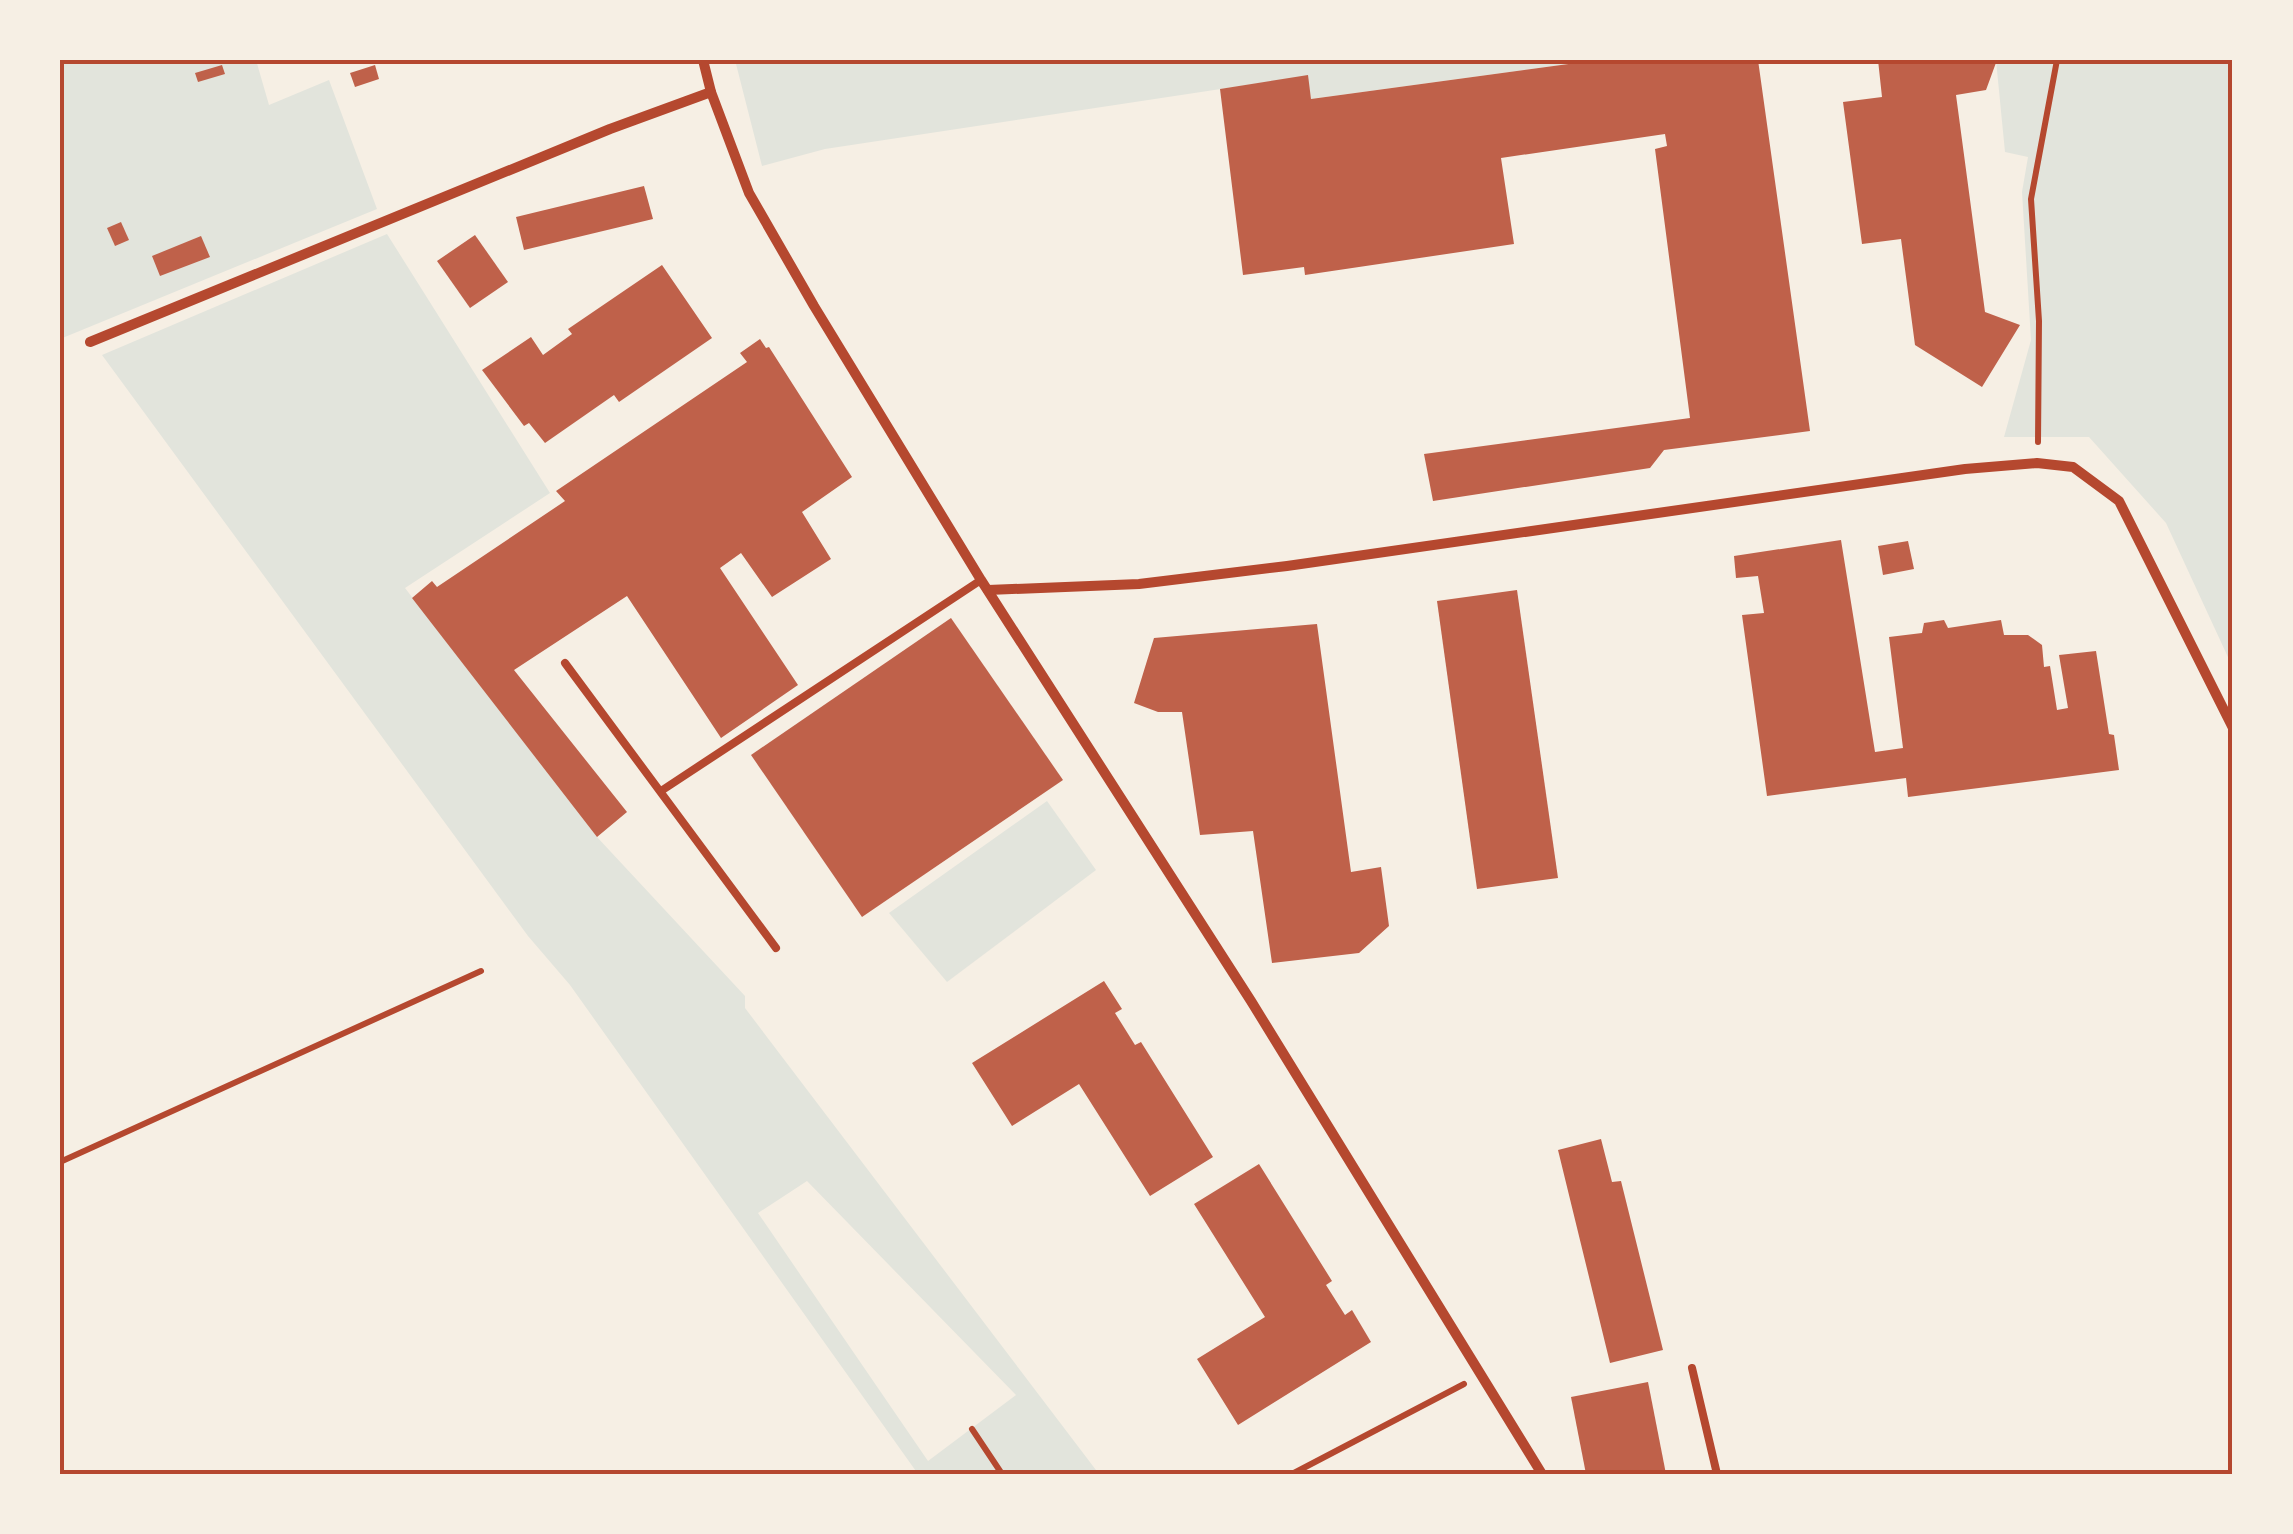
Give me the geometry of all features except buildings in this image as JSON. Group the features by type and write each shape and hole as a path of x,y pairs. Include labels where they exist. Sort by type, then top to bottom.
{"street":[{"path":"703,60 748,193 984,585 1252,1001 1542,1474"},
{"path":"90,342 610,129 711,92"},
{"path":"984,585 1140,584 1966,469 2037,463 2073,468 2119,500 2233,728"}],"lane":[{"path":"661,791 984,585"},
{"path":"565,663 776,948"},
{"path":"1692,1368 1717,1474"}],"path":[{"path":"2037,463 2039,322 2031,199 2057,60"},
{"path":"60,1162 481,972"},
{"path":"1292,1474 1481,1375"},
{"path":"972,1429 1002,1474"}],"shaded area":[{"path":"60,60 256,60 269,105 329,80 377,209 60,339"},
{"path":"735,60 1598,60 1311,99 1307,76 825,149 762,166"},
{"path":"1996,60 2233,60 2233,668 2166,523 2089,437 2004,437 2031,340 2022,192 2028,157 2005,152"},
{"path":"387,234 550,493 405,588 597,837 745,996 745,1008 1099,1474 918,1474 570,985 528,936 102,355","holes":["807,1181 1016,1395 928,1461 758,1213"]},
{"path":"1047,801 1096,870 947,982 889,913"}]}
